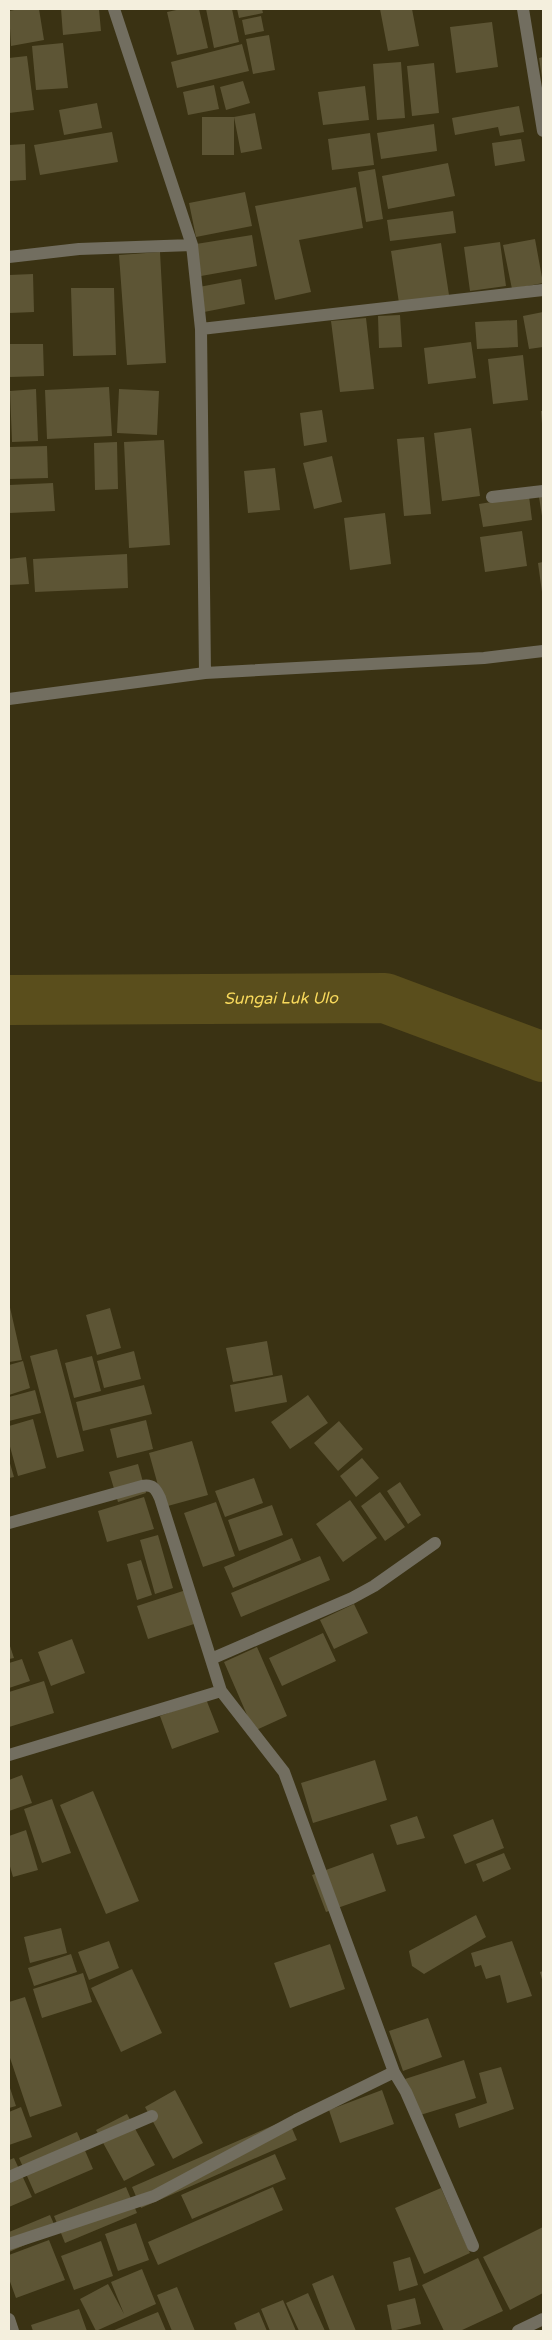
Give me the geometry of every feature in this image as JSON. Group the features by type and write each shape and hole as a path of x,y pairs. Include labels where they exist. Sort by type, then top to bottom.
{"street":[{"path":"114,9 192,245 201,329 205,673"},
{"path":"523,9 543,132"},
{"path":"9,257 79,249 192,245"},
{"path":"201,329 543,290"},
{"path":"492,497 543,491"},
{"path":"9,699 205,673 484,658 543,651"},
{"path":"9,1523 142,1486 149,1485 156,1488 222,1692 284,1772 394,2072 406,2092 473,2246"},
{"path":"211,1659 352,1598 374,1586 435,1543"},
{"path":"9,1755 222,1692"},
{"path":"9,2244 154,2196 296,2120 394,2072"},
{"path":"9,2177 152,2116"},
{"path":"9,2319 13,2331"},
{"path":"518,2331 543,2319"}],"building":[{"path":"39,9 44,40 11,46 9,11"},
{"path":"61,9 99,9 101,31 63,35"},
{"path":"181,9 199,9 208,48 177,55 167,12"},
{"path":"206,9 232,9 239,42 214,48"},
{"path":"237,9 262,9 263,13 239,18"},
{"path":"380,9 412,9 419,46 388,51"},
{"path":"261,16 264,31 245,35 242,20"},
{"path":"492,22 498,67 456,73 450,27"},
{"path":"269,35 275,70 253,74 246,39"},
{"path":"63,43 68,88 36,90 32,46"},
{"path":"242,44 249,71 177,88 171,62"},
{"path":"27,56 34,110 9,113 9,58"},
{"path":"543,57 543,78 542,78 539,58"},
{"path":"401,62 405,118 377,120 373,64"},
{"path":"434,63 439,113 412,116 407,66"},
{"path":"243,81 250,103 226,110 220,87"},
{"path":"214,85 219,109 188,115 183,92"},
{"path":"365,86 369,120 323,125 318,92"},
{"path":"97,103 102,128 64,135 59,110"},
{"path":"519,106 524,132 500,136 498,127 455,135 452,118"},
{"path":"255,113 262,149 241,153 234,117"},
{"path":"202,117 234,117 234,155 202,155"},
{"path":"434,124 437,151 381,159 377,133"},
{"path":"112,132 118,162 40,175 34,145"},
{"path":"370,133 374,165 332,170 328,139"},
{"path":"521,139 525,161 495,166 492,143"},
{"path":"25,144 26,180 9,181 9,145"},
{"path":"448,163 455,196 388,209 382,176"},
{"path":"375,169 383,219 366,222 358,172"},
{"path":"356,187 363,228 299,240 311,292 275,300 255,206"},
{"path":"245,192 252,226 196,237 189,203"},
{"path":"453,211 456,233 390,241 387,220"},
{"path":"252,235 257,266 201,276 196,244"},
{"path":"535,239 543,283 512,289 503,245"},
{"path":"500,242 506,286 470,291 464,247"},
{"path":"441,243 449,295 399,303 391,251"},
{"path":"160,252 166,363 127,365 119,255"},
{"path":"33,274 34,312 9,313 9,275"},
{"path":"241,279 245,304 204,312 199,287"},
{"path":"71,288 114,288 116,355 73,356"},
{"path":"543,312 543,347 529,349 523,316"},
{"path":"400,315 402,347 379,348 378,316"},
{"path":"366,318 374,389 340,392 331,321"},
{"path":"517,320 518,347 477,349 475,322"},
{"path":"471,342 476,378 428,384 424,348"},
{"path":"9,344 43,344 44,376 9,377"},
{"path":"523,355 528,400 493,404 488,359"},
{"path":"109,387 112,436 47,439 45,390"},
{"path":"36,389 38,441 12,442 10,391"},
{"path":"119,389 159,391 157,435 117,433"},
{"path":"322,410 327,442 304,446 300,413"},
{"path":"541,411 543,411 543,424 542,424"},
{"path":"471,428 480,496 442,501 434,433"},
{"path":"424,437 431,514 404,516 397,439"},
{"path":"164,440 170,545 129,548 124,442"},
{"path":"117,442 118,489 95,490 94,443"},
{"path":"47,446 48,478 9,479 9,447"},
{"path":"332,456 342,502 314,509 303,463"},
{"path":"275,468 280,510 248,513 244,471"},
{"path":"53,483 55,511 9,513 9,485"},
{"path":"529,496 532,520 483,527 479,504"},
{"path":"543,496 543,516 542,516 539,497"},
{"path":"385,513 391,564 350,570 344,518"},
{"path":"522,531 527,566 485,572 480,537"},
{"path":"127,554 128,588 35,592 33,559"},
{"path":"26,557 29,584 9,585 9,559"},
{"path":"543,562 543,592 542,592 538,563"},
{"path":"9,1303 22,1360 9,1362"},
{"path":"110,1308 121,1348 97,1355 86,1315"},
{"path":"267,1341 273,1375 233,1382 226,1348"},
{"path":"57,1349 84,1451 57,1458 30,1356"},
{"path":"134,1351 141,1379 104,1388 97,1361"},
{"path":"92,1356 101,1391 74,1398 65,1363"},
{"path":"23,1361 30,1388 9,1395 9,1365"},
{"path":"282,1375 287,1402 235,1412 230,1385"},
{"path":"144,1385 152,1414 83,1431 76,1402"},
{"path":"35,1390 41,1413 9,1421 9,1397"},
{"path":"308,1395 328,1423 290,1449 271,1422"},
{"path":"33,1419 46,1468 18,1476 9,1443 9,1426"},
{"path":"146,1420 153,1449 117,1458 110,1429"},
{"path":"339,1421 363,1449 338,1471 314,1443"},
{"path":"192,1441 208,1495 164,1507 149,1453"},
{"path":"362,1458 379,1478 356,1497 340,1476"},
{"path":"9,1460 14,1477 9,1478"},
{"path":"138,1464 146,1493 118,1502 109,1472"},
{"path":"254,1478 263,1503 225,1517 215,1491"},
{"path":"400,1482 421,1515 408,1524 387,1491"},
{"path":"380,1492 405,1527 385,1541 361,1506"},
{"path":"144,1497 154,1529 107,1542 98,1511"},
{"path":"350,1500 377,1538 343,1562 316,1524"},
{"path":"216,1502 235,1556 203,1567 184,1513"},
{"path":"272,1505 283,1535 239,1551 228,1520"},
{"path":"158,1535 173,1588 155,1594 140,1540"},
{"path":"292,1538 301,1560 233,1588 224,1567"},
{"path":"320,1556 330,1580 241,1617 231,1593"},
{"path":"141,1560 152,1595 137,1600 127,1564"},
{"path":"186,1590 197,1623 148,1639 137,1606"},
{"path":"354,1604 368,1633 334,1649 320,1620"},
{"path":"323,1633 336,1661 282,1686 269,1658"},
{"path":"72,1639 85,1673 51,1686 38,1652"},
{"path":"9,1643 14,1658 9,1659"},
{"path":"257,1647 287,1716 254,1731 224,1662"},
{"path":"22,1659 30,1681 9,1688 9,1663"},
{"path":"44,1681 54,1713 9,1727 9,1692"},
{"path":"206,1699 219,1732 172,1749 160,1716"},
{"path":"375,1760 387,1800 313,1823 301,1783"},
{"path":"22,1775 32,1803 9,1811 9,1780"},
{"path":"93,1791 139,1901 106,1914 60,1805"},
{"path":"52,1799 71,1853 42,1863 24,1809"},
{"path":"417,1816 425,1838 397,1845 390,1825"},
{"path":"493,1819 504,1848 465,1864 453,1835"},
{"path":"26,1830 38,1870 13,1877 9,1863 9,1836"},
{"path":"373,1853 386,1891 326,1912 312,1875"},
{"path":"504,1853 511,1869 483,1882 476,1864"},
{"path":"476,1915 486,1937 424,1974 412,1966 409,1951"},
{"path":"61,1928 67,1953 30,1963 24,1937"},
{"path":"109,1941 119,1968 89,1980 78,1952"},
{"path":"512,1941 532,1996 507,2003 500,1975 486,1979 481,1965 475,1967 471,1953"},
{"path":"330,1944 345,1989 290,2008 274,1963"},
{"path":"71,1954 77,1972 34,1986 28,1968"},
{"path":"132,1969 162,2033 121,2052 91,1988"},
{"path":"543,1971 543,1983 540,1972"},
{"path":"83,1973 92,2002 42,2018 33,1989"},
{"path":"25,1997 62,2106 30,2117 9,2055 9,2002"},
{"path":"428,2018 442,2057 403,2071 389,2031"},
{"path":"464,2060 476,2098 417,2116 405,2079"},
{"path":"501,2067 514,2109 459,2128 455,2114 487,2103 479,2073"},
{"path":"9,2085 16,2106 9,2108"},
{"path":"175,2090 203,2143 173,2159 145,2107"},
{"path":"382,2090 394,2124 340,2143 329,2110"},
{"path":"21,2107 32,2137 9,2145 9,2112"},
{"path":"127,2114 155,2165 124,2181 96,2130"},
{"path":"288,2119 297,2140 141,2208 132,2187"},
{"path":"77,2132 93,2169 35,2194 19,2158"},
{"path":"275,2154 286,2179 192,2219 181,2195"},
{"path":"14,2158 32,2197 9,2207 9,2160"},
{"path":"126,2187 137,2213 65,2243 54,2216"},
{"path":"273,2187 283,2210 158,2265 148,2242"},
{"path":"441,2188 470,2253 424,2274 395,2208"},
{"path":"50,2215 57,2231 9,2252 9,2232"},
{"path":"136,2223 149,2260 118,2271 105,2234"},
{"path":"543,2227 543,2293 510,2310 483,2257"},
{"path":"49,2240 65,2280 16,2298 9,2279 9,2255"},
{"path":"101,2241 113,2276 74,2290 61,2256"},
{"path":"410,2257 418,2285 399,2291 393,2262"},
{"path":"478,2258 503,2311 460,2331 444,2331 422,2285"},
{"path":"142,2269 156,2304 96,2331 80,2299 108,2284 124,2314 111,2282"},
{"path":"333,2275 356,2331 330,2331 312,2284"},
{"path":"177,2287 195,2331 172,2331 157,2295"},
{"path":"308,2293 325,2331 299,2331 286,2303"},
{"path":"415,2298 421,2324 392,2331 387,2305"},
{"path":"283,2300 296,2331 270,2331 261,2309"},
{"path":"79,2309 87,2331 33,2331 31,2325"},
{"path":"158,2312 166,2331 112,2331"},
{"path":"259,2312 267,2331 237,2331 234,2323"}],"waterway":[{"name":"Sungai Luk Ulo","path":"9,1000 385,998 543,1057"}]}
